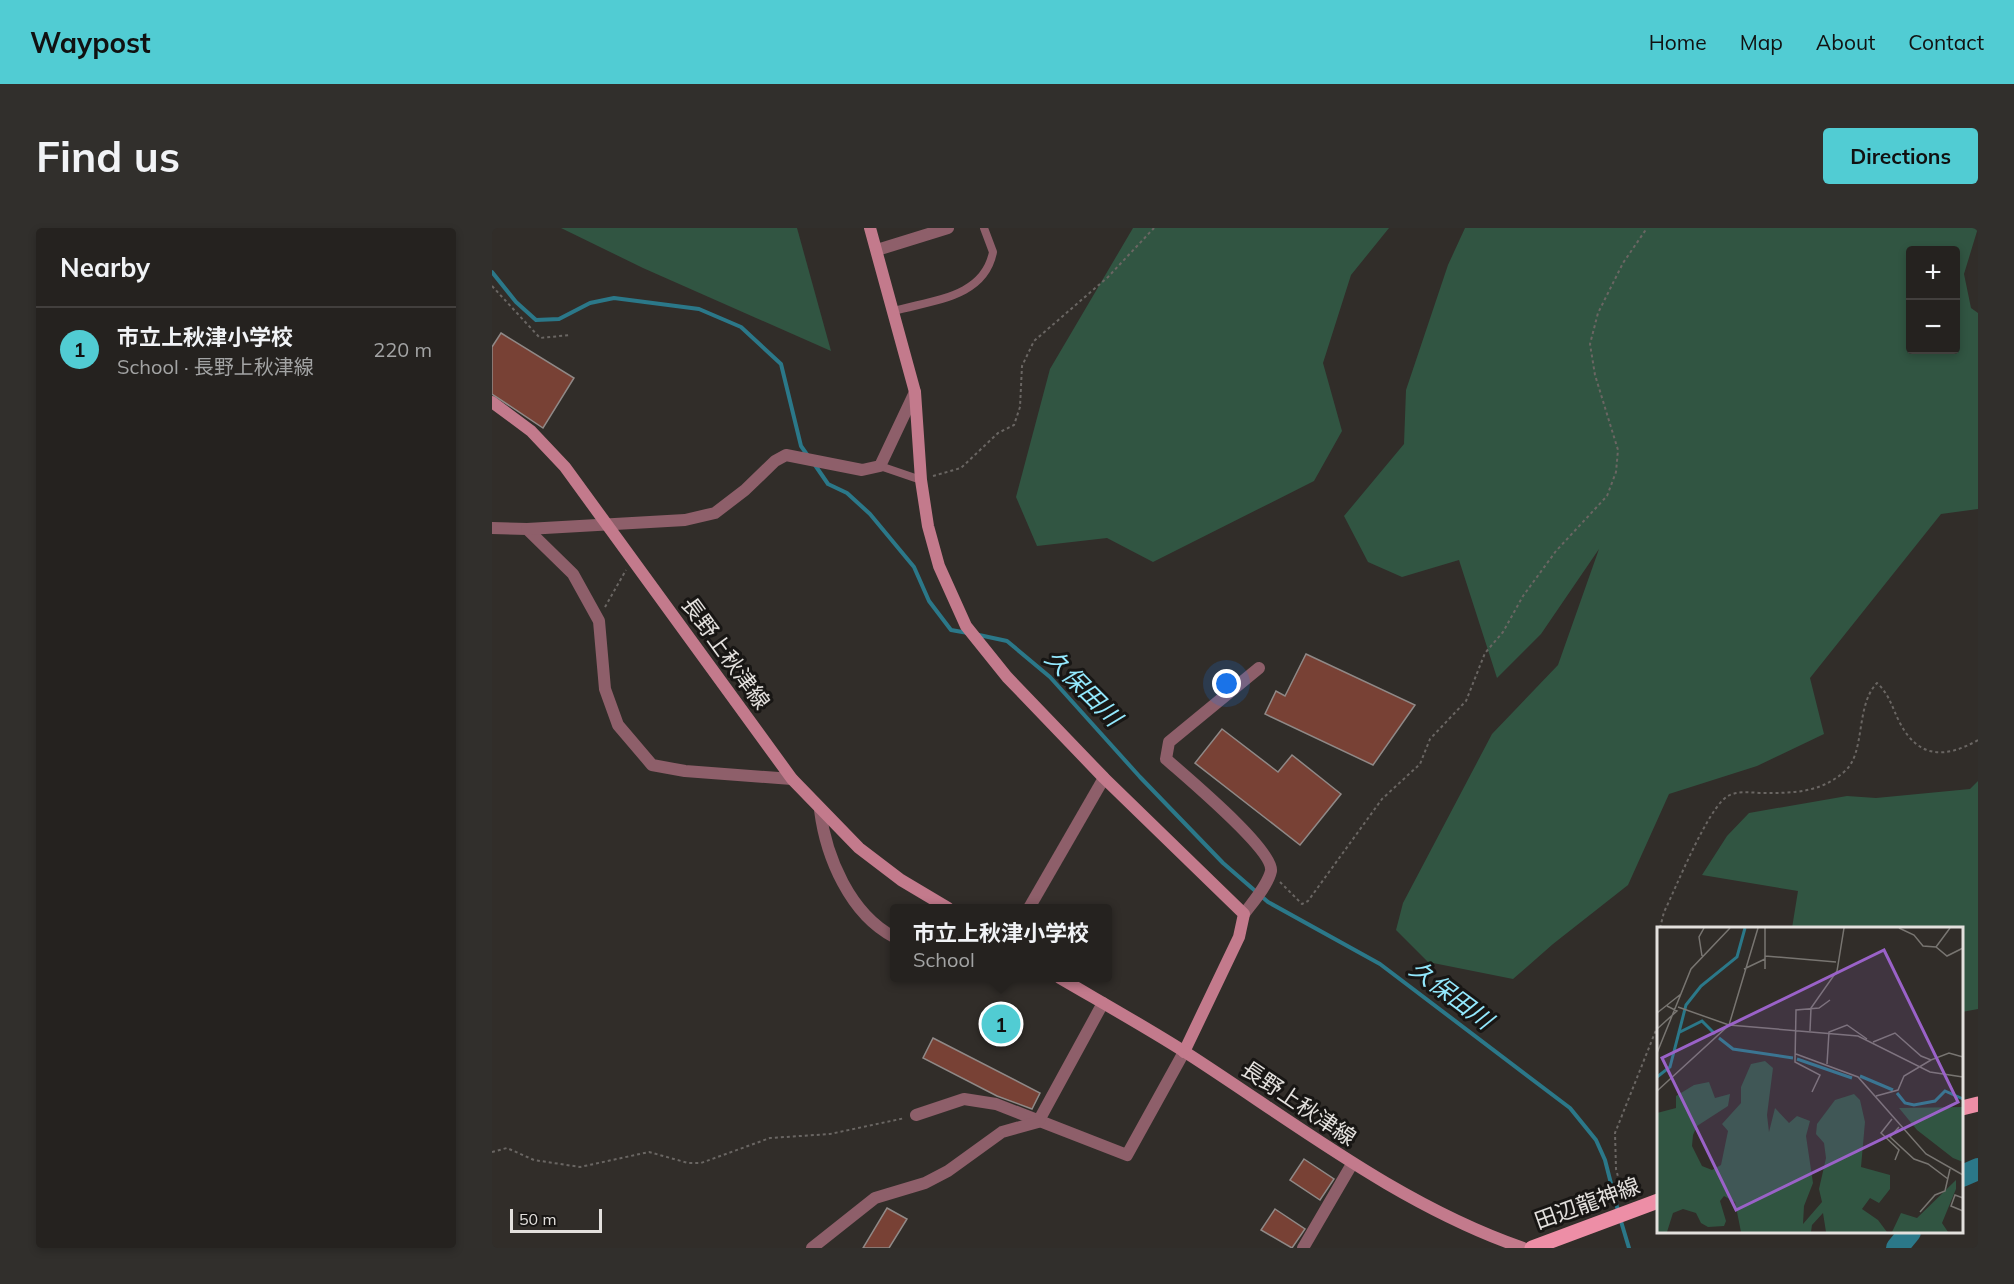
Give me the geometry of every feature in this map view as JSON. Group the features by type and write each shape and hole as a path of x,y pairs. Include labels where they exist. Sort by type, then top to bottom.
{"main road":[{"path":"870,228 915,392 921,480 928,526 939,566 966,626 1006,677 1104,778 1244,914 1239,937 1185,1052"},
{"name":"長野上秋津線","path":"492,402 531,431 552,453 609,524 792,779 859,848 901,880 940,904"},
{"name":"長野上秋津線","path":"1067,982 1185,1052 1352,1164 1486,1235 1523,1248"},
{"path":"1963,1108 1978,1104"},
{"name":"田辺龍神線","path":"1532,1248 1606,1218 1657,1202"}],"street":[{"path":"877,250 948,228"},
{"path":"492,528 527,529 685,520 715,513 745,490 775,461 786,455 862,470 880,466 915,392"},
{"path":"527,529 573,574 599,621 605,690 618,725 652,765 685,771 792,779"},
{"path":"1244,914 1271,873 1270,861 1238,824 1166,759 1169,742 1259,668"},
{"path":"1032,904 1104,778"},
{"path":"820,810 824,840 844,884 861,910 890,934"},
{"path":"812,1248 875,1198 926,1183 948,1171 1002,1132 1038,1122 1103,1003"},
{"path":"916,1115 964,1100 996,1104 1127,1155 1185,1052"},
{"path":"1303,1248 1352,1164"}],"lane":[{"path":"894,311 953,295 984,277 993,252 984,228"},
{"path":"880,466 921,480"}],"path":[{"path":"921,480 961,468 998,434 1014,425 1020,407 1022,366 1034,341 1108,278 1154,228"},
{"path":"1271,873 1302,904 1308,901 1382,799 1420,764 1430,739 1466,701 1485,653 1503,632 1523,596 1556,551 1607,496 1616,472 1618,450 1595,375 1590,344 1598,313 1623,263 1647,228"},
{"path":"492,286 540,338 570,335"},
{"path":"599,621 610,596 632,559"},
{"path":"1660,927 1664,912 1711,816 1726,797 1739,792 1798,794 1821,786 1846,770 1855,751 1866,700 1877,683 1887,693 1900,724 1917,748 1933,753 1951,751 1978,740"},
{"path":"1628,1212 1616,1169 1616,1133 1657,1030"},
{"path":"492,1152 507,1148 534,1160 580,1167 649,1152 688,1163 701,1163 770,1138 830,1134 916,1115"}],"green space":[{"path":"561,228 797,228 831,351 643,268"},
{"path":"1133,228 1389,228 1351,275 1323,363 1342,431 1314,481 1153,562 1107,538 1037,546 1016,497 1050,369"},
{"path":"1465,228 1978,228 1964,274 1971,308 1978,313 1978,509 1941,514 1810,678 1824,734 1757,766 1669,794 1628,885 1513,979 1428,962 1396,930 1403,903 1492,734 1558,665 1599,549 1541,634 1497,678 1459,560 1402,577 1368,562 1344,516 1404,444 1406,390 1448,265"},
{"path":"1978,781 1978,1009 1963,1012 1963,927 1792,927 1798,891 1702,875 1727,836 1749,813 1847,796 1876,798 1970,789"}],"building":[{"path":"501,333 574,378 543,428 492,394 492,347"},
{"path":"1306,654 1415,705 1373,765 1265,714 1276,691 1285,696"},
{"path":"1222,729 1278,772 1292,755 1341,794 1300,845 1195,763"},
{"path":"933,1038 1040,1093 1032,1109 997,1096 923,1058"},
{"path":"1304,1159 1334,1179 1320,1200 1290,1180"},
{"path":"887,1208 907,1219 889,1248 863,1248"},
{"path":"1275,1209 1305,1229 1292,1248 1261,1230"}],"waterway":[{"name":"久保田川","path":"492,272 516,302 536,320 559,319 590,303 614,298 699,309 741,327 781,364 801,446 808,456"},
{"name":"久保田川","path":"815,465 828,484 847,493 870,514 914,567 929,601 951,630 968,633"},
{"name":"久保田川","path":"979,635 1007,641 1050,677 1140,777 1223,863 1268,902 1380,964 1570,1108 1596,1140 1605,1160 1618,1211"},
{"path":"1963,1176 1978,1169"},
{"name":"久保田川","path":"1620,1218 1629,1248"},
{"path":"1897,1248 1909,1233"}],"place":[{"name":"市立上秋津小学校","path":"1001,1024"}]}
